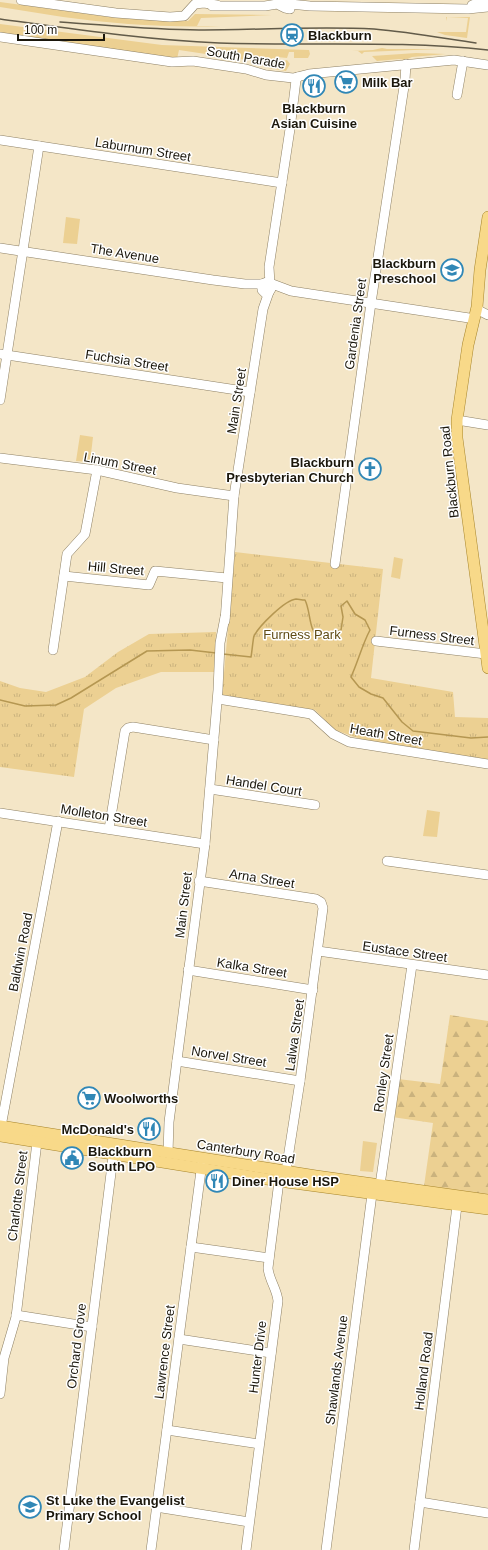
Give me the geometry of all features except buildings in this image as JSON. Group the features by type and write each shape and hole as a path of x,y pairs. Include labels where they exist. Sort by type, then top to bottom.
{"main road":[{"name":"Blackburn Road","path":"488,217 457,420 457,438 485,619 488,668"},
{"name":"Canterbury Road","path":"0,1131 37,1142 164,1155 279,1181 458,1200 488,1200"},
{"name":"Canterbury Road","path":"0,1131 114,1149"},
{"name":"Canterbury Road","path":"202,1163 286,1171 377,1191"},
{"name":"Canterbury Road","path":"458,1200 488,1209"}],"street":[{"path":"21,0 63,3 116,13 184,19 189,17 196,4 260,6 279,1 310,6 377,4 455,9 481,3"},
{"name":"South Parade","path":"0,37 172,62 194,61 246,69 272,76 293,78 304,75 454,60 488,65"},
{"path":"457,95 463,61"},
{"name":"Gardenia Street","path":"335,564 371,303 405,80 406,64"},
{"name":"Main Street","path":"164,1155 205,844 222,655 234,496 269,267 278,182 296,80 298,77"},
{"name":"Laburnum Street","path":"0,140 278,182"},
{"path":"0,400 3,354 24,251 39,146"},
{"name":"The Avenue","path":"0,248 266,288 474,316"},
{"path":"474,316 480,311 488,315"},
{"name":"Fuchsia Street","path":"3,354 250,392"},
{"path":"457,420 488,425"},
{"name":"Linum Street","path":"0,458 97,470 177,488 234,496"},
{"path":"53,650 67,554 85,534 97,470"},
{"name":"Hill Street","path":"64,576 148,585 155,570 227,578"},
{"name":"Furness Street","path":"376,641 486,654"},
{"name":"Heath Street","path":"218,695 311,714 333,734 349,742 488,764"},
{"path":"109,829 125,731 128,728 133,727 214,740"},
{"name":"Handel Court","path":"210,789 315,805"},
{"name":"Molleton Street","path":"0,813 205,844"},
{"name":"Baldwin Road","path":"0,1131 58,821"},
{"path":"387,861 488,876"},
{"name":"Arna Street","path":"199,881 316,899 321,902"},
{"name":"Lalwa Street","path":"286,1171 313,990 323,908 321,902"},
{"name":"Eustace Street","path":"318,951 488,975"},
{"name":"Ronley Street","path":"377,1191 412,965"},
{"name":"Kalka Street","path":"188,970 313,990"},
{"name":"Norvel Street","path":"177,1061 300,1081"},
{"name":"Charlotte Street","path":"0,1394 2,1358 16,1315 37,1142"},
{"name":"Orchard Grove","path":"64,1550 114,1149"},
{"name":"Lawrence Street","path":"151,1550 202,1163"},
{"name":"Hunter Drive","path":"246,1550 278,1301 277,1294 269,1276 269,1258 279,1181 286,1171"},
{"name":"Shawlands Avenue","path":"326,1550 377,1191"},
{"name":"Holland Road","path":"414,1550 458,1200"},
{"path":"191,1246 269,1258"},
{"path":"16,1315 92,1327"},
{"path":"178,1338 271,1353"},
{"path":"166,1430 259,1444"},
{"path":"420,1502 488,1513"},
{"path":"156,1507 250,1522"}],"green space":[{"path":"0,2 117,18 188,21 195,14 272,15 201,18 197,26 162,26 102,22 0,7"},
{"path":"447,17 470,17 467,38 445,35 437,32 466,32 468,18"},
{"path":"0,24 162,45 309,50 310,54 308,58 294,58 294,52 289,52 287,58 277,57 278,65 287,60 290,64 286,71 268,68 269,65 267,63 179,50 177,59 0,34"},
{"path":"382,48 439,49 364,52 362,54 358,51 352,51"},
{"path":"416,53 446,54 412,57 405,60 399,59 377,61 372,56"},
{"path":"66,217 80,219 77,244 63,243"},
{"path":"80,435 93,437 90,462 76,461"},
{"name":"Furness Park","path":"235,552 383,569 371,678 453,692 455,717 488,718 488,760 369,742 335,730 315,710 222,695"},
{"path":"394,557 403,559 400,579 391,577"},
{"path":"216,632 214,672 161,672 116,688 84,709 74,777 0,767 0,681 20,688 46,692 85,677 118,652 149,634"},
{"path":"427,810 440,812 437,837 423,836"},
{"path":"450,1015 488,1021 488,1195 424,1186 433,1123 392,1117 398,1079 440,1084"},
{"path":"363,1141 377,1143 373,1172 360,1171"}],"waterway":[{"path":"223,654 251,657 254,636 267,620 291,600 305,600 311,625 315,634 319,638 341,630 343,617 341,606 347,601 355,614 365,620 370,630 351,677 359,687 371,694 383,698 402,722 413,731 471,738 488,737"},
{"path":"0,700 25,706 56,705 71,698 147,651 190,650 216,653"}],"railway":[{"path":"0,19 110,34 192,42 253,44 388,44 488,50"},
{"path":"60,22 181,30 330,28 374,29 413,33 476,43"}],"place":[{"name":"Blackburn","path":"292,35"},
{"name":"Milk Bar","path":"346,82"},
{"name":"Blackburn Asian Cuisine","path":"314,86"},
{"name":"Blackburn Preschool","path":"452,270"},
{"name":"Blackburn Presbyterian Church","path":"370,469"},
{"name":"Woolworths","path":"89,1098"},
{"name":"McDonald's","path":"149,1129"},
{"name":"Blackburn South LPO","path":"72,1158"},
{"name":"Diner House HSP","path":"217,1181"},
{"name":"St Luke the Evangelist Primary School","path":"30,1507"}]}
